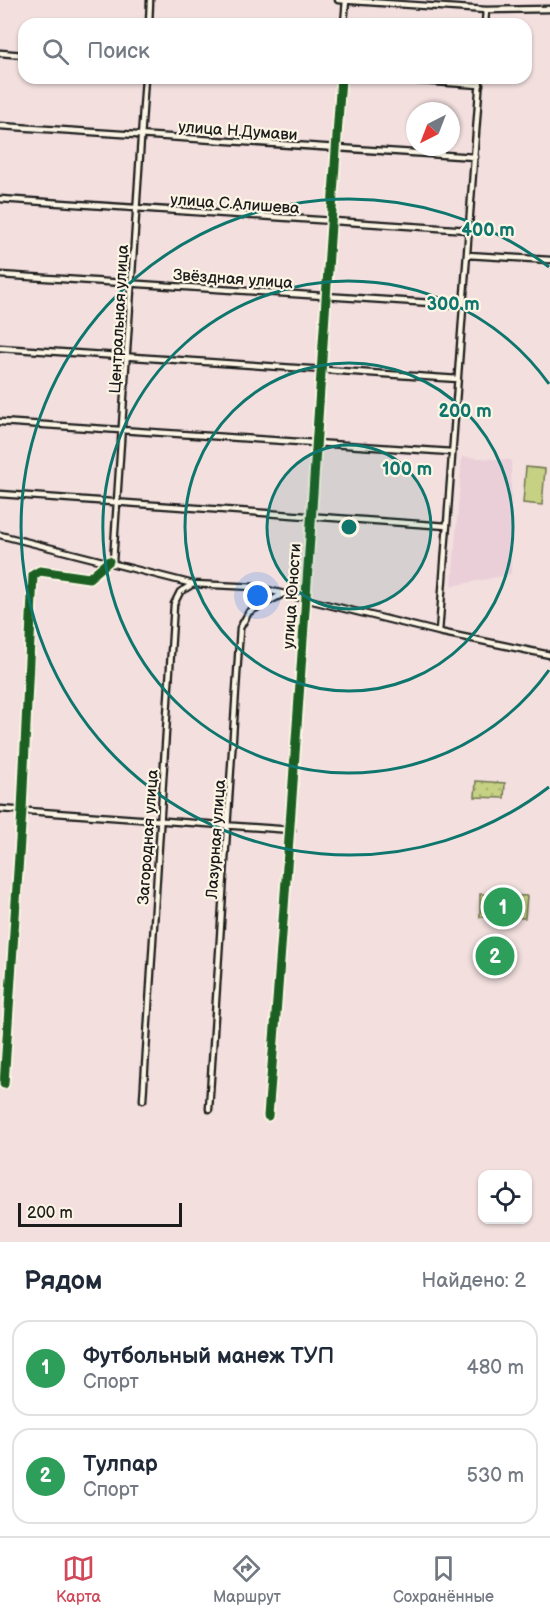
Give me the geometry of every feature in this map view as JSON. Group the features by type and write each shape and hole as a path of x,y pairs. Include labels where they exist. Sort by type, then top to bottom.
{"street":[{"path":"149,18 150,0"},
{"path":"338,0 486,10 550,9"},
{"path":"344,18 346,0"},
{"path":"485,18 486,10"},
{"path":"0,53 18,54"},
{"name":"Центральная улица","path":"111,562 118,503 145,84"},
{"name":"улица Юности","path":"268,1116 292,830 324,296 340,84"},
{"path":"439,632 480,85 465,84"},
{"name":"улица Н.Думави","path":"0,126 475,157"},
{"name":"улица С.Алишева","path":"0,199 469,230"},
{"path":"467,255 550,260"},
{"name":"Звёздная улица","path":"0,275 463,305"},
{"path":"0,348 458,379"},
{"path":"0,422 452,452"},
{"path":"0,494 447,526"},
{"path":"0,535 194,584 256,587 439,632 550,655"},
{"path":"4,1084 22,810 33,575 40,571 89,578 111,562"},
{"name":"Загородная улица","path":"143,1100 174,604 180,592 194,584"},
{"name":"Лазурная улица","path":"209,1108 240,628 249,612 283,594"},
{"path":"0,809 292,830"}],"shaded area":[{"path":"462,457 511,460 511,574 452,586"}],"green space":[{"path":"526,467 545,469 542,505 523,503"},
{"path":"476,781 505,783 504,798 475,797"},
{"path":"480,894 527,896 525,918 480,917"}],"cycle path":[{"path":"268,1116 341,84"},
{"path":"4,1084 22,810 33,575 40,571 89,578 109,561"}],"place":[{"name":"Футбольный манеж ТУП","path":"503,907"},
{"name":"Тулпар","path":"495,956"}]}
